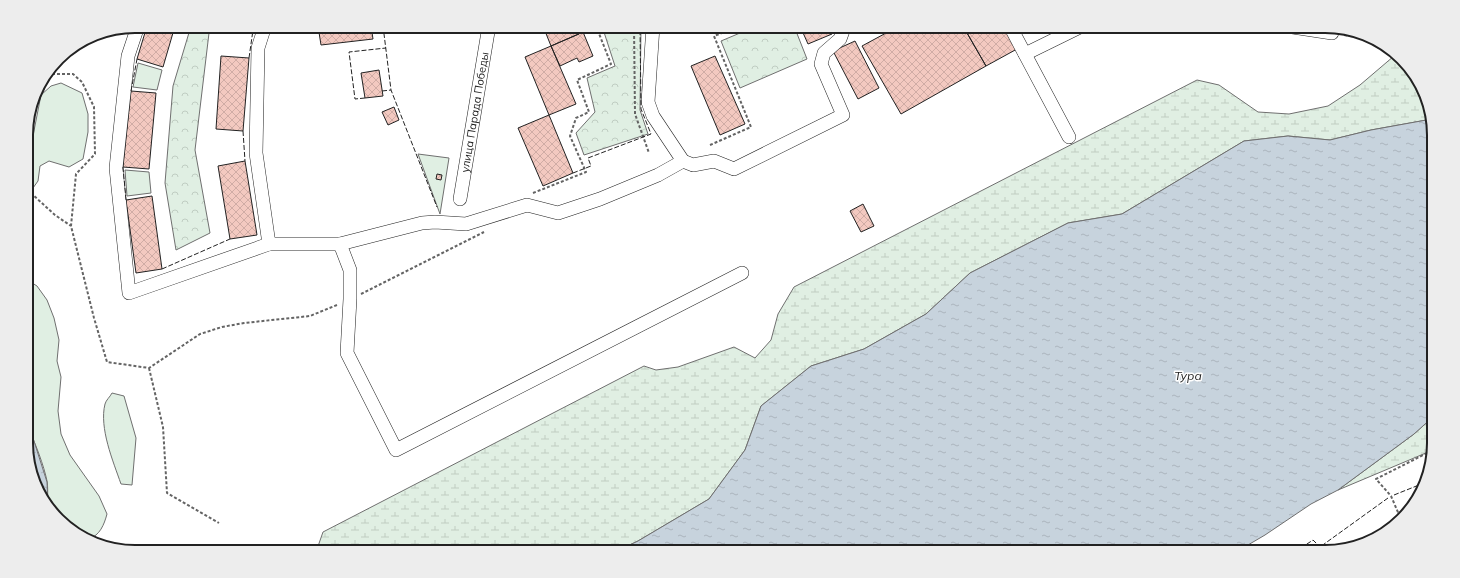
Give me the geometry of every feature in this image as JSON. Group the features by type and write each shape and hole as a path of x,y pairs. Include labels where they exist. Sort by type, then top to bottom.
{"street":[{"path":"136,33 128,56 116,168 129,293 269,244 340,244 422,223 435,222 466,224 527,205 558,213 600,199 658,175 683,161"},
{"path":"263,33 258,48 256,153 269,244"},
{"name":"улица Парада Победы","path":"460,199 488,33"},
{"path":"653,33 648,102 653,116 683,161 693,165 714,161 734,169 843,115 822,64 824,53 840,40 842,33"},
{"path":"1014,33 1069,138"},
{"path":"1025,54 1068,33"},
{"path":"340,244 350,270 347,353 396,450 742,273"}],"path":[{"path":"532,194 586,172 570,136 576,118 589,112 577,80 611,64 599,33"},
{"path":"710,145 751,128 714,36 722,33"},
{"path":"54,74 73,74 82,82 94,107 96,154 76,174 71,226 94,318 107,362 149,368 200,334 222,327 244,323 310,316 350,299 490,229"},
{"path":"33,194 55,215 71,226"},
{"path":"149,368 163,427 167,493 219,523"},
{"path":"1398,514 1391,496 1376,479 1426,453"}],"green space":[{"path":"189,33 209,33 195,150 210,233 176,250 165,183 173,86"},
{"path":"604,33 641,33 640,110 648,134 584,155 576,133 595,112 587,78 615,66"},
{"path":"740,33 797,33 807,59 740,88 721,41"},
{"path":"1392,58 1406,73 1413,84 1424,109 1426,120 1371,130 1330,140 1288,136 1244,141 1122,214 1068,223 970,273 926,314 864,349 811,366 761,406 745,450 709,499 630,545 318,545 323,532 644,366 656,370 678,367 734,347 755,358 771,340 778,314 794,287 1197,80 1219,85 1258,112 1289,114 1328,106 1360,85"},
{"path":"138,63 162,70 157,90 133,87"},
{"path":"61,83 82,93 88,114 88,132 83,159 69,167 49,161 40,166 38,181 33,188 33,136 41,97 51,86"},
{"path":"418,154 449,158 440,214"},
{"path":"125,170 149,172 151,193 127,196"},
{"path":"33,284 37,286 47,300 54,318 59,340 57,361 61,377 58,411 61,434 70,455 99,496 107,514 101,529 94,536 68,520 50,499 48,495 46,475 34,440"},
{"path":"112,393 124,396 136,438 132,485 121,484 105,434 105,404"},
{"path":"1427,422 1426,453 1338,490 1414,434"}],"water":[{"name":"Тура","path":"1426,120 1427,135 1427,422 1414,434 1338,490 1311,504 1248,545 630,545 709,499 745,450 761,406 811,366 864,349 926,314 970,273 1068,223 1122,214 1244,141 1288,136 1330,140 1371,130"},
{"path":"33,438 47,482 48,495 38,476 33,449"}],"building":[{"path":"145,33 173,33 163,67 137,59"},
{"path":"319,33 372,33 373,39 321,45"},
{"path":"546,33 579,33 579,34 551,46"},
{"path":"583,33 593,56 579,62 577,58 560,66 551,46"},
{"path":"803,33 832,33 832,34 808,44"},
{"path":"886,33 967,33 986,66 901,114 862,46"},
{"path":"967,33 1009,33 1017,49 986,66"},
{"path":"855,41 879,88 858,99 833,51"},
{"path":"551,46 576,104 549,115 525,57"},
{"path":"221,56 249,58 243,131 216,129"},
{"path":"715,56 745,124 720,135 691,66"},
{"path":"379,70 383,96 365,98 361,73"},
{"path":"131,91 156,93 149,169 123,167"},
{"path":"394,107 399,120 388,125 382,112"},
{"path":"549,115 573,173 543,186 518,128"},
{"path":"245,161 257,235 230,239 218,166"},
{"path":"437,174 442,175 441,180 436,179"},
{"path":"152,196 162,269 136,273 126,200"},
{"path":"863,204 874,226 861,232 850,211"}],"fence":[{"path":"249,58 253,33"},
{"path":"384,33 391,90 437,207"},
{"path":"573,173 591,166 588,158 651,134 641,109 640,33"},
{"path":"365,98 355,99 349,52 386,48"},
{"path":"131,91 137,59"},
{"path":"382,91 391,90"},
{"path":"243,131 245,161"},
{"path":"123,167 126,200"},
{"path":"162,269 230,239"},
{"path":"1394,495 1417,486"},
{"path":"1323,545 1388,498"},
{"path":"1306,545 1313,540 1318,545"}]}
